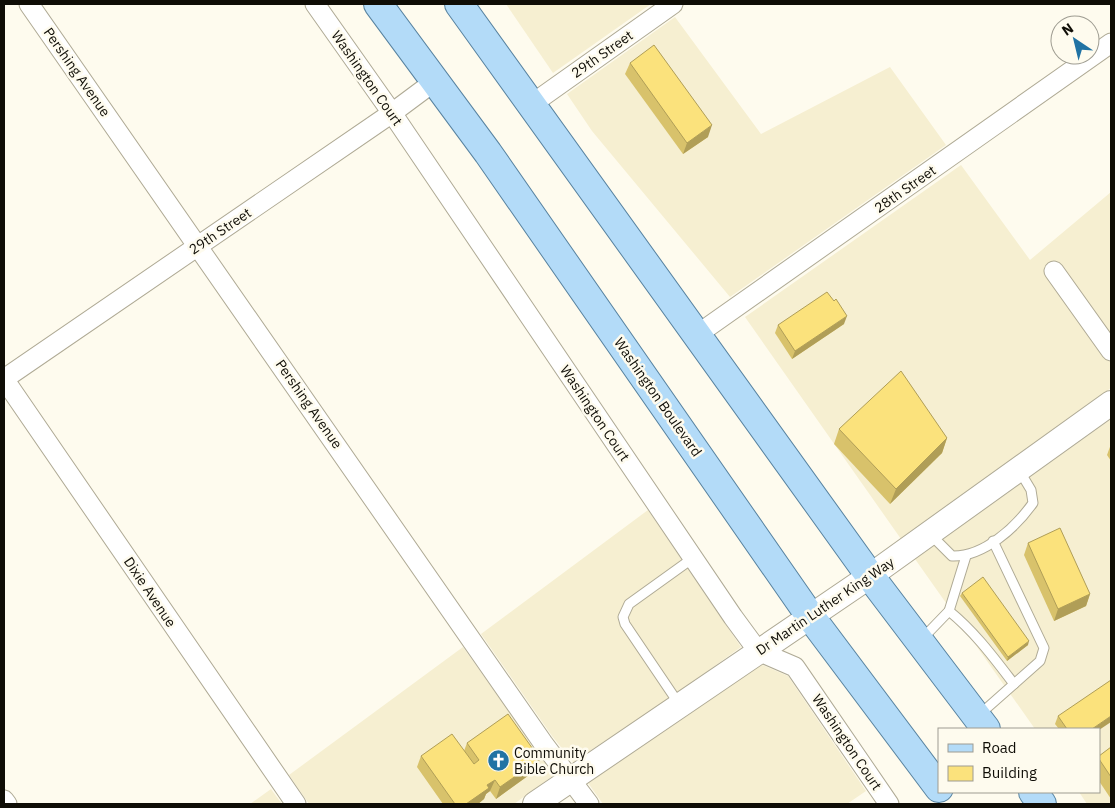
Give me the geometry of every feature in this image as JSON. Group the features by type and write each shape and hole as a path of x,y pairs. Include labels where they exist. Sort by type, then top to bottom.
{"main road":[{"name":"Washington Boulevard","path":"378,4 488,153 810,616 938,787"},
{"path":"459,4 698,334 870,576 982,723"},
{"path":"943,793 951,804"},
{"path":"1034,793 1042,804"}],"street":[{"name":"Pershing Avenue","path":"29,4 199,245 543,742 589,804"},
{"name":"Washington Court","path":"316,4 733,616 758,650 795,667 889,804"},
{"name":"29th Street","path":"532,104 673,4"},
{"name":"28th Street","path":"698,334 1111,43"},
{"name":"29th Street","path":"4,379 435,82"},
{"path":"1054,271 1111,351"},
{"name":"Dixie Avenue","path":"4,379 296,804"},
{"name":"Dr Martin Luther King Way","path":"536,804 571,778 680,706 758,650 870,576 1111,404"},
{"path":"4,800 7,804"}],"lane":[{"path":"930,534 952,556 966,556 993,541 1022,518 1033,503 1031,490 1019,470"},
{"path":"982,723 1014,684 1040,661 1044,648 993,541"},
{"path":"919,642 949,612 966,556"},
{"path":"680,706 625,624 623,616 629,604 694,558"},
{"path":"949,612 964,623 1014,684"}],"shaded area":[{"path":"506,4 651,4 553,73"},
{"path":"675,17 761,134 890,67 946,145 730,297 592,131 567,94"},
{"path":"961,165 1030,260 1111,192 1111,388 901,539 745,317"},
{"path":"1111,419 1111,804 1087,804 1080,793 1100,793 1100,728 1034,728 915,559"},
{"path":"648,510 741,647 673,696 573,762 552,736 481,634"},
{"path":"463,647 554,775 514,804 309,804 289,775"},
{"path":"760,664 788,676 866,791 847,804 603,804 588,783"},
{"path":"271,789 282,804 250,804"}],"building":[{"path":"654,45 712,125 687,143 630,63"},
{"path":"827,292 834,301 836,299 847,316 795,351 778,325"},
{"path":"901,371 947,438 896,489 839,429"},
{"path":"1060,528 1090,594 1058,609 1028,543"},
{"path":"983,577 1029,641 1008,657 962,593"},
{"path":"1111,680 1111,716 1093,728 1066,728 1058,716"},
{"name":"Community Bible Church","path":"508,714 540,759 500,787 495,780 487,785 489,788 466,804 455,804 421,756 452,734 474,764 479,760 467,743"},
{"path":"1111,747 1111,777 1100,760 1100,755"}],"place":[{"name":"Community Bible Church","path":"498,761"}]}
